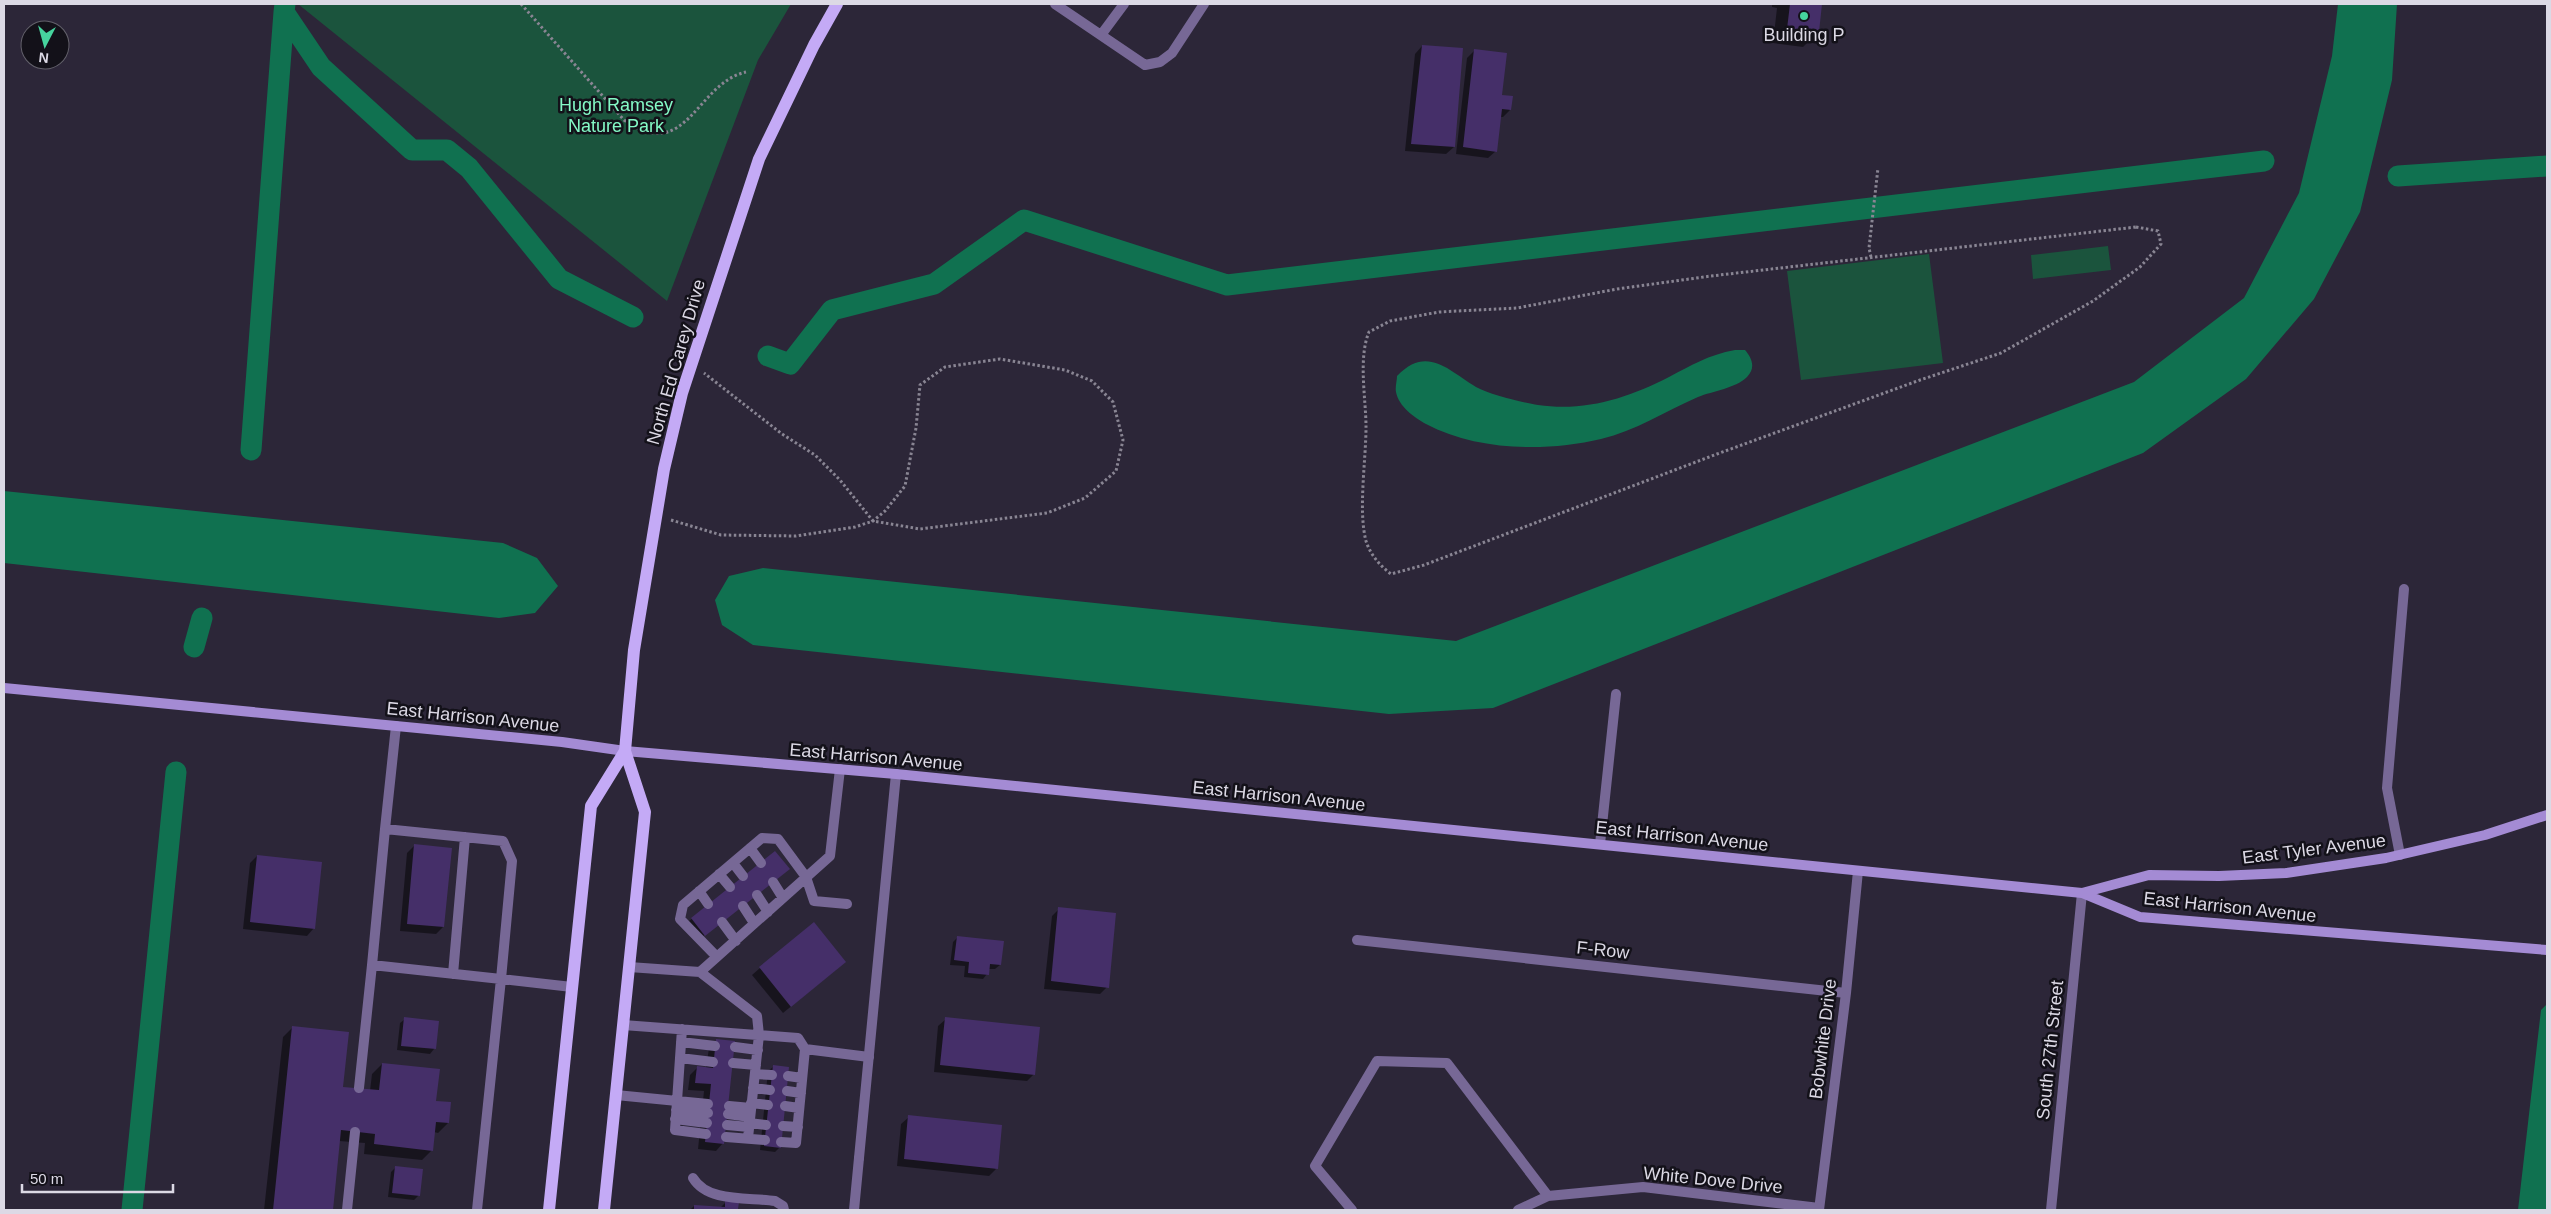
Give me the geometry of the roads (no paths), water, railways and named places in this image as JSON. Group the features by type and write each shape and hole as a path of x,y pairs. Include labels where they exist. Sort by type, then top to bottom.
{"main road":[{"name":"North Ed Carey Drive","path":"625,751 634,650 664,469 692,364 758,159 814,45 837,4"},
{"name":"East Harrison Avenue","path":"4,688 562,742 625,751 896,774 2082,893 2140,917 2547,950"},
{"path":"604,1210 645,812 625,751"},
{"path":"549,1210 591,806 625,751"},
{"name":"East Tyler Avenue","path":"2082,893 2149,875 2219,876 2286,873 2400,855 2485,835 2547,815"}],"street":[{"path":"1055,4 1145,64 1160,62 1172,53 1204,4"},
{"path":"1101,35 1124,4"},
{"path":"2400,855 2387,788 2404,589"},
{"path":"1600,844 1616,694"},
{"path":"359,1088 396,726"},
{"path":"700,972 830,856 840,769"},
{"path":"854,1210 896,774"},
{"path":"385,828 503,841 512,861 477,1210"},
{"path":"453,974 465,837"},
{"path":"717,957 680,919 683,905 762,838 778,839 806,877 814,901 847,904"},
{"path":"750,848 760,863"},
{"path":"733,863 743,876"},
{"name":"Bobwhite Drive","path":"1819,1209 1846,993 1858,871"},
{"path":"719,874 730,887"},
{"path":"773,882 783,898"},
{"path":"699,891 708,904"},
{"name":"South 27th Street","path":"2051,1210 2082,893"},
{"path":"756,895 768,912"},
{"path":"743,906 754,924"},
{"path":"722,922 736,941"},
{"name":"F-Row","path":"1356,940 1846,993"},
{"path":"372,966 572,986"},
{"path":"629,967 700,972 756,1016 759,1035 748,1138"},
{"path":"623,1024 798,1038 805,1049 796,1143 782,1142"},
{"path":"616,1095 676,1110 707,1119 674,1130 676,1110 682,1029"},
{"path":"681,1042 715,1046"},
{"path":"734,1047 758,1050"},
{"path":"805,1049 869,1057"},
{"path":"680,1058 713,1062"},
{"path":"1352,1210 1315,1166 1377,1061 1448,1064 1548,1196"},
{"path":"733,1063 772,1075"},
{"path":"788,1076 802,1078"},
{"path":"753,1088 770,1090"},
{"path":"787,1091 801,1092"},
{"path":"766,1125 750,1116 728,1115 750,1116 768,1105"},
{"path":"785,1106 799,1108"},
{"path":"783,1126 798,1128"},
{"path":"347,1210 355,1132"},
{"path":"726,1137 765,1140"},
{"path":"692,1178 698,1187 708,1193 775,1201 783,1206 784,1210"},
{"name":"White Dove Drive","path":"1518,1210 1548,1196 1643,1187 1819,1209"}],"waterway":[{"path":"285,4 284,12 321,67 412,150 447,150 469,168 559,279 633,317"},
{"path":"251,450 284,12"},
{"path":"768,356 790,364 832,310 934,284 1024,220 1227,285 2264,161"},
{"path":"2398,176 2547,166"},
{"path":"194,647 202,618"},
{"path":"132,1210 176,772"}],"place":[{"name":"Building P","path":"1804,16"}],"park label":[{"name":"Hugh Ramsey Nature Park","path":"616,115"}]}
